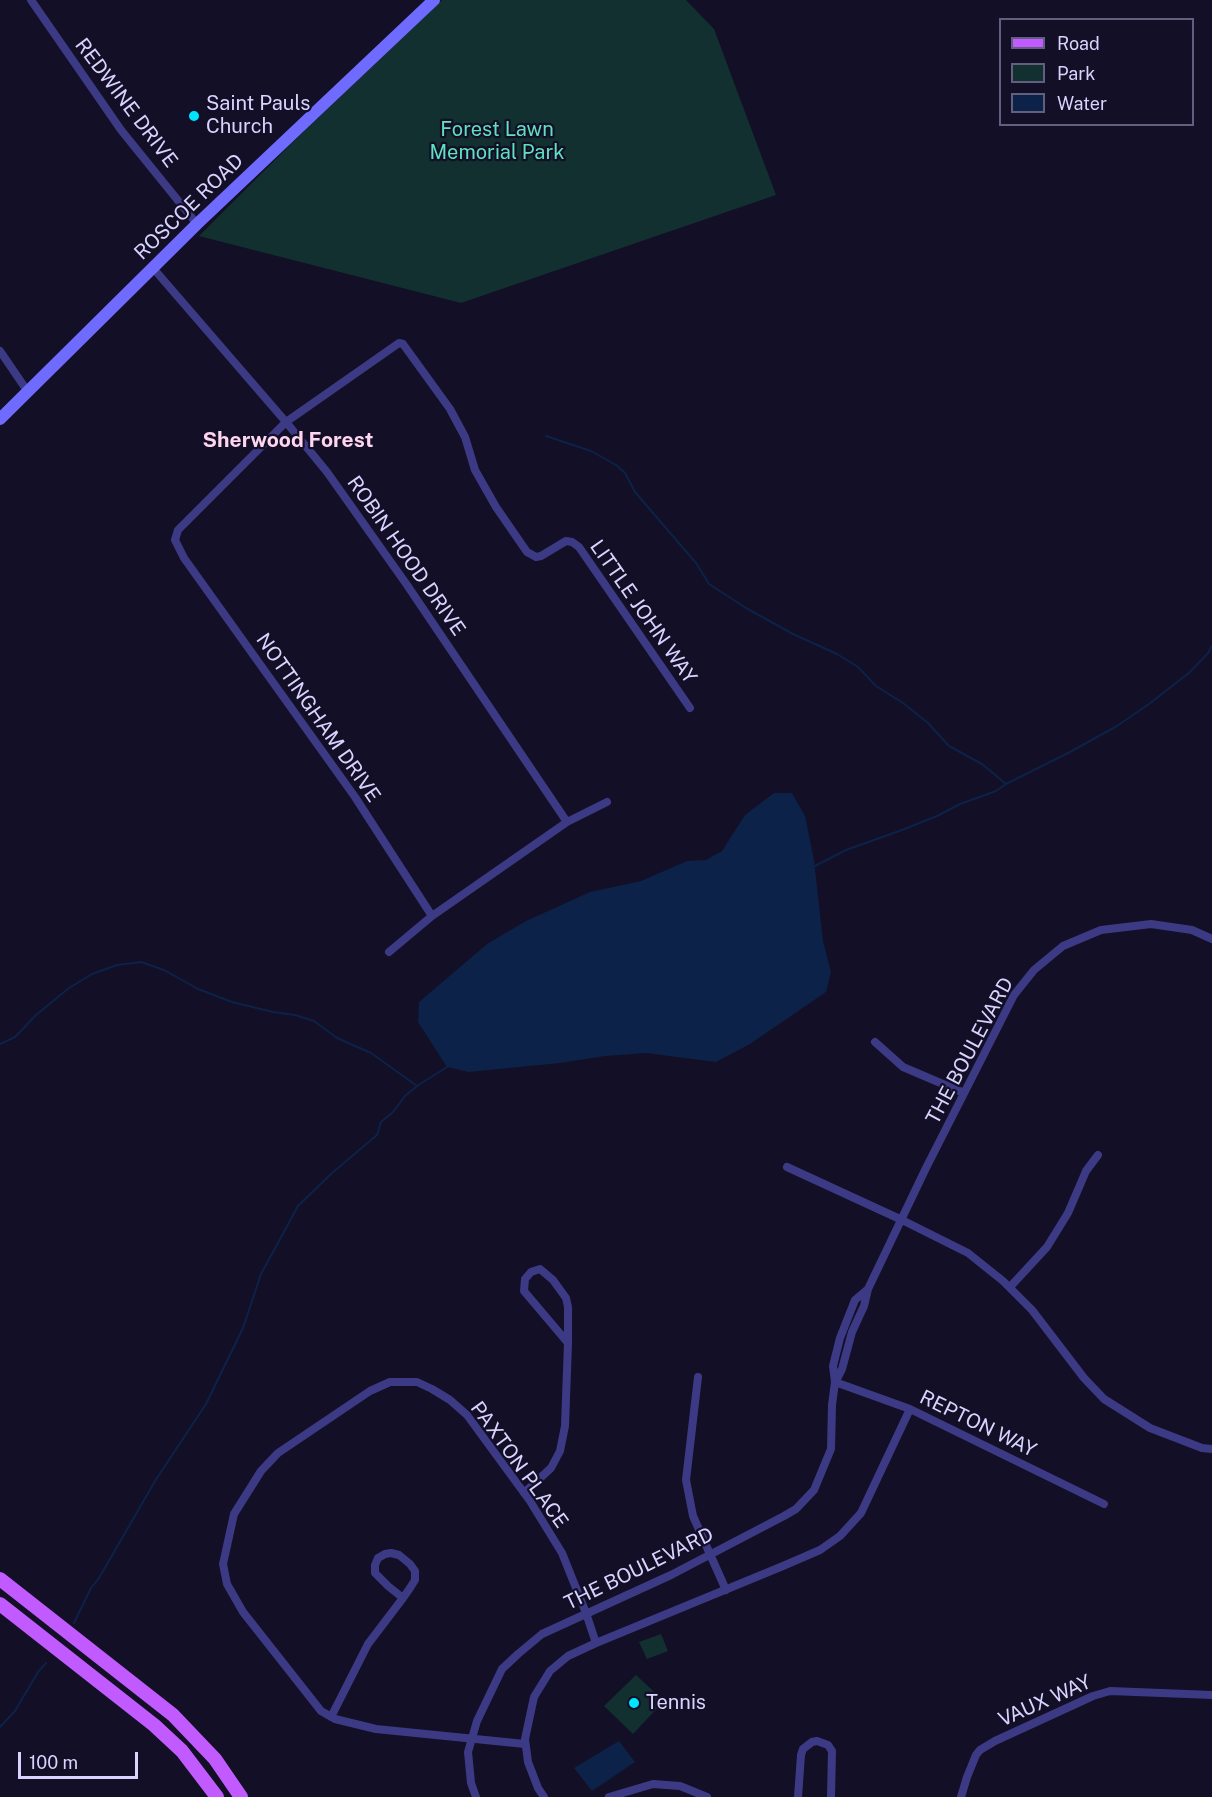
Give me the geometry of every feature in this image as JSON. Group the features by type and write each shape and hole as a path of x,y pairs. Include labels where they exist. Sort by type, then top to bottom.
{"main road":[{"name":"ROSCOE ROAD","path":"0,419 197,224 434,0"},
{"path":"0,1579 173,1715 215,1759 241,1797"},
{"path":"0,1604 154,1725 195,1766 218,1797"}],"street":[{"name":"REDWINE DRIVE","path":"31,0 121,130 197,224"},
{"name":"ROBIN HOOD DRIVE","path":"153,268 327,472 401,576 567,822"},
{"name":"LITTLE JOHN WAY","path":"286,422 399,343 403,344 450,409 465,437 475,470 496,507 527,552 531,556 542,556 566,541 579,547 690,708"},
{"path":"0,351 28,392"},
{"name":"NOTTINGHAM DRIVE","path":"286,422 178,530 175,540 184,558 355,797 432,916"},
{"path":"389,952 432,916 567,822 607,802"},
{"name":"THE BOULEVARD","path":"476,1797 471,1783 468,1752 472,1738 477,1721 502,1670 518,1654 542,1634 671,1575 796,1509 814,1490 831,1449 835,1382 842,1369 852,1332 864,1306 868,1289 1014,995 1034,970 1063,946 1101,930 1152,924 1192,930 1212,939"},
{"path":"875,1042 903,1067 964,1093"},
{"path":"1010,1287 1047,1247 1068,1213 1086,1171 1098,1155"},
{"path":"787,1167 968,1253 1010,1287 1032,1310 1084,1378 1104,1399 1150,1428 1202,1448 1212,1449"},
{"path":"524,1493 551,1468 560,1451 565,1426 568,1343 566,1298 553,1280 540,1269 531,1272 525,1279 524,1291 568,1343"},
{"path":"698,1377 686,1480 693,1516 726,1590"},
{"name":"PAXTON PLACE","path":"525,1744 376,1729 331,1717 321,1711 243,1612 227,1584 223,1564 234,1514 261,1472 278,1453 369,1391 390,1382 417,1382 432,1389 450,1400 466,1415 524,1493 562,1553 596,1643"},
{"name":"REPTON WAY","path":"835,1382 910,1409 1104,1504"},
{"path":"544,1797 528,1762 525,1739 534,1697 550,1671 568,1656 820,1550 840,1536 861,1513 910,1409"},
{"path":"331,1717 368,1644 403,1598 415,1580 415,1571 410,1564 399,1555 385,1554 378,1558 375,1573 403,1598"},
{"name":"VAUX WAY","path":"961,1797 967,1777 980,1750 1093,1696 1110,1691 1212,1695"},
{"path":"798,1797 803,1749 812,1742 818,1741 828,1745 832,1751 831,1797"},
{"path":"609,1797 653,1784 680,1786 707,1797"}],"green space":[{"name":"Forest Lawn Memorial Park","path":"442,0 686,0 714,29 776,195 461,303 199,236 293,142"},
{"path":"661,1634 668,1651 647,1659 639,1642"},
{"name":"Tennis","path":"636,1675 664,1701 633,1734 604,1706"}],"water":[{"path":"774,793 792,793 805,816 814,860 823,941 831,972 826,992 750,1044 716,1062 646,1053 469,1072 447,1067 418,1022 419,1002 487,944 526,921 590,892 641,881 687,861 706,860 722,851 745,815"},
{"path":"619,1741 635,1762 592,1791 574,1768"}],"waterway":[{"path":"546,436 591,451 616,465 625,473 635,492 696,563 709,584 746,608 858,667 876,686 903,703 928,723 949,746 982,764 1006,784"},
{"path":"815,866 846,850 902,830 996,791 1117,726 1190,672 1212,646"},
{"path":"0,1044 15,1037 36,1015 69,988 92,974 117,965 141,962 164,970 198,989 232,1002 314,1021 337,1038 371,1053 417,1086"},
{"path":"74,1623 91,1588 155,1481 206,1404 243,1328 261,1274 298,1206 332,1173 377,1135 381,1122 393,1112 405,1096 447,1067"},
{"path":"0,1727 15,1711 38,1672 46,1663"}],"place":[{"name":"Saint Pauls Church","path":"194,116"},
{"name":"Tennis","path":"634,1703"}],"district":[{"name":"Sherwood Forest","path":"288,441"}]}
